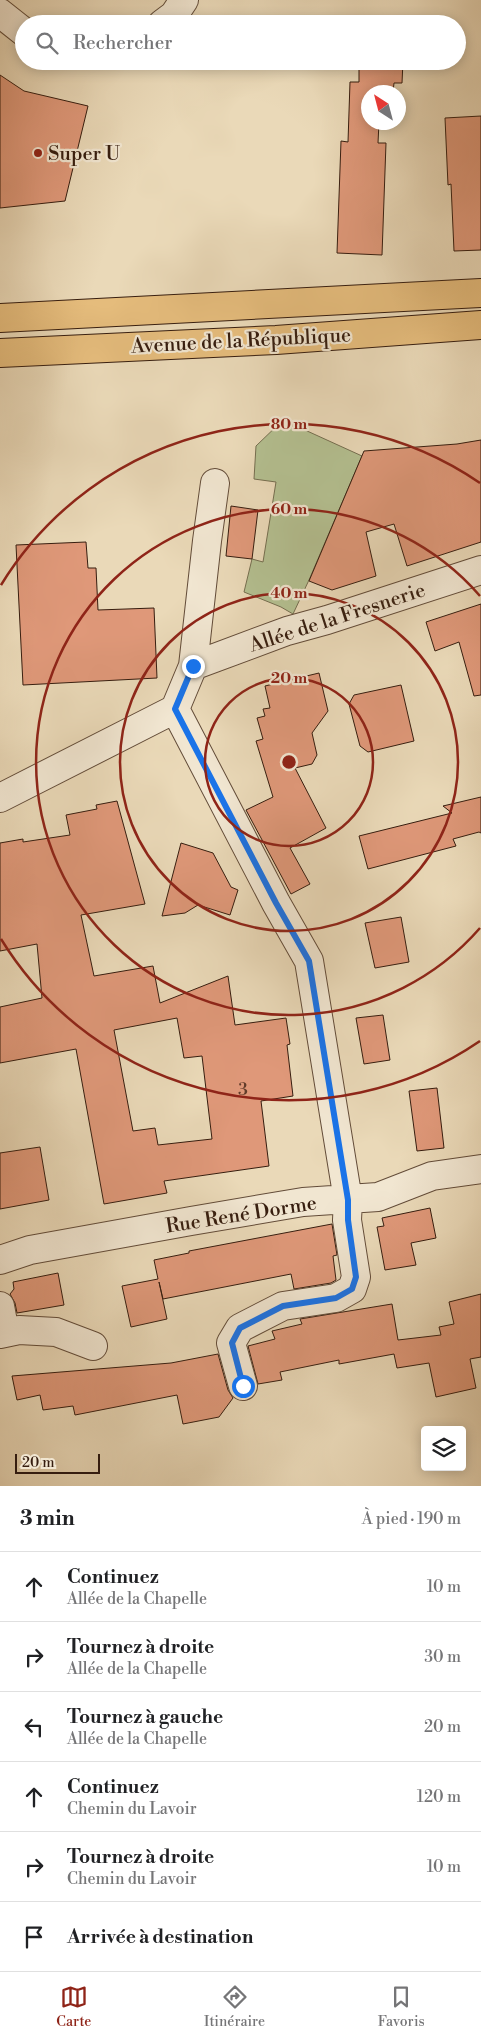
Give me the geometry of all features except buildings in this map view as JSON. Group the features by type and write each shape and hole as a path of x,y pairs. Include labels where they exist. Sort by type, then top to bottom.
{"main road":[{"name":"Avenue de la République","path":"0,318 481,294"},
{"name":"Avenue de la République","path":"0,352 276,340 481,324"}],"street":[{"path":"174,15 184,0"},
{"path":"0,13 15,25"},
{"path":"0,798 175,709 193,666 215,483"},
{"name":"Allée de la Fresnerie","path":"193,666 287,631 327,620 481,570"},
{"path":"175,709 276,903 309,961 348,1200 348,1220 356,1277 352,1289 336,1298 283,1306 240,1328 232,1343 243,1386"},
{"name":"Rue René Dorme","path":"0,1260 30,1250 303,1202 378,1197 432,1176 481,1170"},
{"path":"0,1306 2,1333 19,1330 56,1332 93,1346"}],"green space":[{"path":"283,420 362,456 293,614 244,592 252,559 263,562 276,482 254,479 256,446"}],"place":[{"name":"Super U","path":"38,153"}],"route":[{"path":"193,666 175,709 276,903 309,961 348,1200 348,1220 356,1277 352,1289 336,1298 283,1306 240,1328 232,1343 243,1386"}]}
